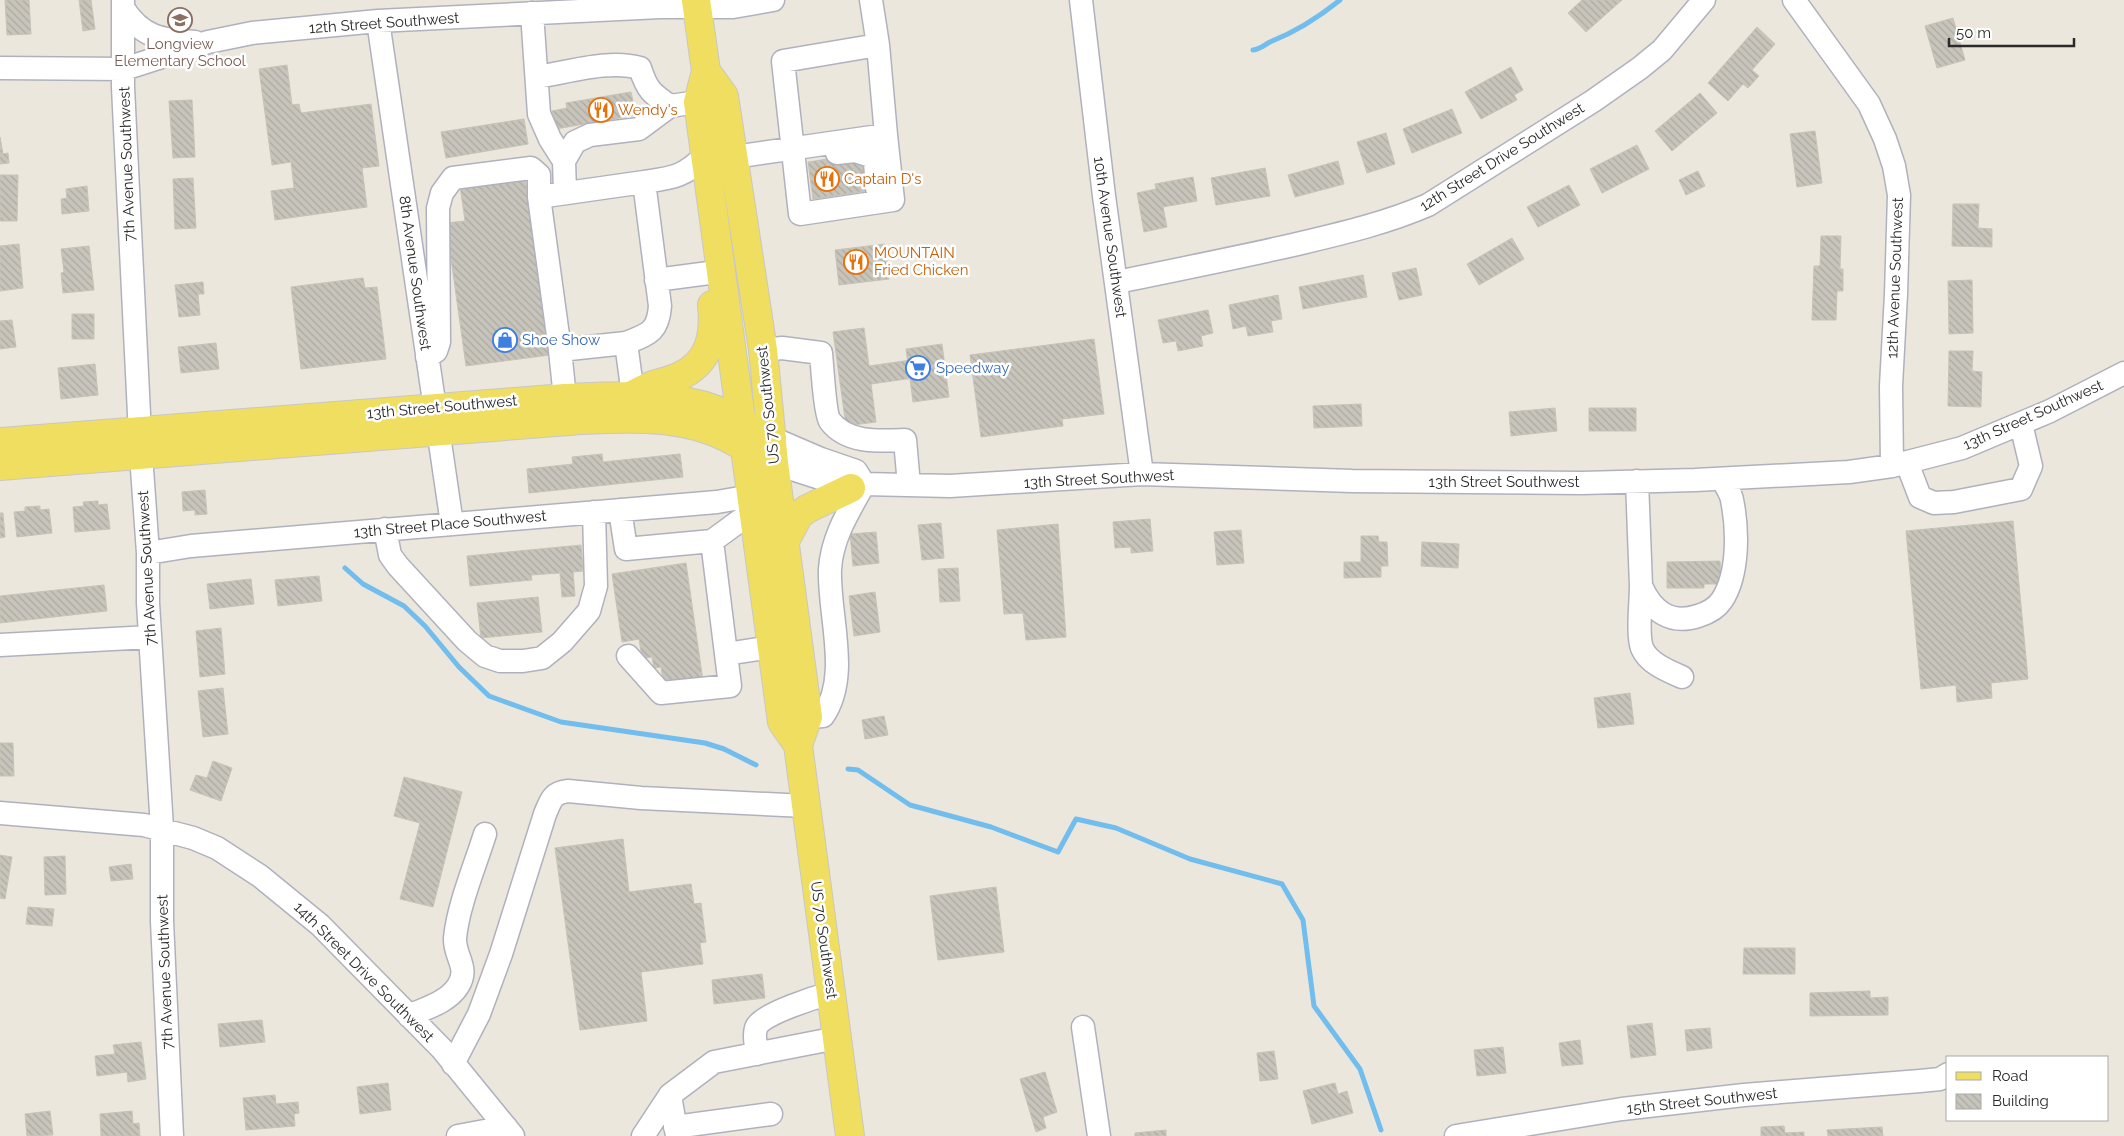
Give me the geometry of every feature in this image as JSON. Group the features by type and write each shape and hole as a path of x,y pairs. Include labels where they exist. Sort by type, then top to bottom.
{"main road":[{"name":"US 70 Southwest","path":"696,3 706,71 698,102 771,647 782,722 798,745 850,1136"},
{"name":"US 70 Southwest","path":"706,71 724,96 763,350 773,450 808,718 798,745"},
{"path":"633,395 654,384 681,376 696,366 706,354 712,337 713,315 709,273 699,202 706,166"},
{"name":"13th Street Southwest","path":"437,420 565,398 633,395 696,404 717,410 744,435 773,450"},
{"name":"13th Street Southwest","path":"0,442 140,443 437,420 648,419 684,423 711,430 744,435"},
{"name":"13th Street Southwest","path":"0,466 140,443"},
{"path":"785,541 799,515 807,509 857,486"}],"street":[{"path":"457,17 481,0"},
{"name":"12th Street Southwest","path":"0,68 124,69 208,42 252,33 378,21 457,17 522,9 696,3 733,7 773,0"},
{"path":"871,0 878,46 893,200 800,214 797,148 783,61 878,46"},
{"name":"10th Avenue Southwest","path":"1081,0 1104,196 1142,474"},
{"name":"12th Street Drive Southwest","path":"1117,282 1240,257 1364,228 1401,217 1428,205 1593,101 1640,68 1662,50 1690,14 1704,0"},
{"name":"12th Avenue Southwest","path":"1794,0 1869,104 1885,139 1894,166 1899,195 1891,386 1900,464"},
{"path":"123,4 137,25 158,38 208,42"},
{"name":"7th Avenue Southwest","path":"123,4 123,87 140,443 148,553 150,637 162,828 162,921 172,1136"},
{"path":"522,9 538,77 539,114 550,139 564,161 565,192"},
{"name":"8th Avenue Southwest","path":"378,21 452,524"},
{"path":"538,77 612,65 628,65 640,68 645,84 651,93 670,106"},
{"path":"564,161 575,142 590,135 640,129 670,106 698,102"},
{"path":"734,157 886,135"},
{"path":"797,148 813,156 855,151 871,156 875,162 878,184 876,191 856,205"},
{"path":"539,197 676,177 693,168 706,166"},
{"path":"427,357 436,351 439,342 437,237 438,208 442,193 453,178 531,168 539,175 539,197 565,398"},
{"path":"560,350 626,344 651,333 659,320 660,306 644,182"},
{"path":"656,280 709,273"},
{"path":"626,344 633,395"},
{"path":"763,350 782,348 821,352 829,420 840,430 865,440 905,440 909,485"},
{"name":"13th Street Southwest","path":"773,450 857,486 950,486 1142,474 1352,481 1637,481 1816,475 1900,464 1962,448 2021,424 2124,373"},
{"path":"1900,464 1920,496 1934,503 1954,502 2021,489 2031,466 2021,424"},
{"path":"1641,586 1647,598 1659,612 1676,620 1686,620 1710,612 1722,600 1733,575 1736,542 1732,498 1722,479"},
{"path":"1637,481 1642,648 1652,661 1682,677"},
{"path":"808,718 823,716 830,707 837,678 830,569 837,535 857,486"},
{"name":"13th Street Place Southwest","path":"148,553 191,546 717,502 752,504"},
{"path":"620,510 626,550 712,541 752,504"},
{"path":"385,530 390,555 398,566 467,641 485,656 500,661 523,661 542,658 562,642 589,611 596,586 594,512"},
{"path":"628,656 661,693 730,686 712,541"},
{"path":"0,645 150,637"},
{"path":"726,654 771,647"},
{"path":"454,1064 479,1014 501,954 545,814 552,797 558,792 568,791 641,798 806,806"},
{"name":"14th Street Drive Southwest","path":"0,813 119,822 162,828 217,848 260,876 320,925 454,1064 510,1131"},
{"path":"409,1016 451,996 459,984 464,970 455,944 456,928 484,834"},
{"path":"756,1054 757,1026 804,1000 831,992"},
{"path":"1083,1027 1099,1136"},
{"path":"643,1136 670,1095 714,1062 837,1038"},
{"name":"15th Street Southwest","path":"1456,1136 1622,1109 1744,1095 1940,1079 1946,1075"},
{"path":"670,1095 676,1132 771,1114"},
{"path":"458,1136 510,1131"}],"building":[{"path":"5,0 29,0 31,34 7,35"},
{"path":"79,0 91,0 95,29 83,31"},
{"path":"1582,0 1622,0 1586,32 1568,13"},
{"path":"1953,18 1965,60 1937,68 1925,26"},
{"path":"1757,27 1775,44 1752,70 1759,76 1748,88 1743,84 1728,101 1708,83"},
{"path":"287,65 292,105 299,104 301,113 371,104 379,166 362,168 367,207 275,220 271,191 294,188 291,162 272,165 259,69"},
{"path":"1511,67 1523,90 1514,95 1517,100 1481,119 1465,92"},
{"path":"631,92 636,115 556,129 552,111 567,108 566,103"},
{"path":"1700,93 1717,113 1672,151 1655,131"},
{"path":"192,100 195,157 173,158 169,101"},
{"path":"1452,109 1462,133 1412,153 1403,129"},
{"path":"524,119 528,144 446,158 441,132"},
{"path":"1815,131 1822,183 1797,187 1790,134"},
{"path":"1386,133 1395,164 1367,173 1357,142"},
{"path":"0,137 3,154 8,153 9,163 0,164"},
{"path":"1637,145 1649,169 1602,193 1590,169"},
{"path":"861,154 866,191 813,199 808,162"},
{"path":"1338,161 1344,184 1295,197 1288,175"},
{"path":"1265,168 1270,196 1216,205 1211,178"},
{"path":"1698,171 1705,186 1686,195 1679,180"},
{"path":"0,175 18,175 17,221 0,221"},
{"path":"525,177 550,355 466,366 446,223 465,221 460,186"},
{"path":"1193,177 1197,201 1163,207 1167,227 1144,232 1137,193 1156,189 1155,184"},
{"path":"193,178 196,228 175,229 173,179"},
{"path":"1569,185 1580,205 1538,227 1527,207"},
{"path":"87,186 89,211 62,214 61,199 67,198 66,189"},
{"path":"1953,204 1979,204 1978,228 1992,229 1992,247 1952,246"},
{"path":"1821,236 1841,236 1840,269 1843,269 1843,291 1837,291 1836,320 1812,320 1814,266 1820,266"},
{"path":"1512,238 1524,259 1479,285 1467,264"},
{"path":"19,244 23,288 0,291 0,246"},
{"path":"885,244 889,279 839,285 835,250"},
{"path":"89,246 94,290 63,293 61,273 64,272 61,249"},
{"path":"1416,268 1422,295 1399,300 1392,273"},
{"path":"1363,275 1367,297 1303,309 1299,287"},
{"path":"363,278 365,288 377,287 386,359 301,369 291,287"},
{"path":"1972,280 1973,333 1949,334 1948,281"},
{"path":"203,282 204,294 198,294 200,315 179,317 175,285"},
{"path":"1278,295 1282,319 1271,321 1273,332 1248,336 1246,326 1233,329 1229,305"},
{"path":"1208,310 1213,333 1201,336 1203,346 1178,351 1176,341 1163,343 1158,320"},
{"path":"72,314 94,314 94,339 72,339"},
{"path":"12,320 16,347 0,349 0,321"},
{"path":"864,328 869,366 911,360 913,378 871,384 876,422 846,426 833,332"},
{"path":"1094,339 1104,414 1062,419 1063,426 981,437 970,355"},
{"path":"216,343 219,369 181,373 178,347"},
{"path":"942,344 949,397 913,402 906,349"},
{"path":"1949,351 1973,351 1972,371 1982,372 1981,407 1948,406"},
{"path":"95,364 98,395 61,399 58,368"},
{"path":"1361,404 1362,426 1314,428 1313,406"},
{"path":"1555,408 1557,431 1511,436 1509,412"},
{"path":"1589,408 1636,408 1636,431 1589,431"},
{"path":"602,454 603,462 680,454 683,477 529,493 527,469 573,464 572,457"},
{"path":"205,490 207,514 195,515 195,510 183,511 182,492"},
{"path":"98,501 98,505 107,504 110,529 75,532 73,507 84,506 83,502"},
{"path":"40,506 40,510 49,509 52,533 17,537 14,512 25,511 25,507"},
{"path":"0,513 3,513 5,537 0,538"},
{"path":"1150,519 1153,551 1131,553 1131,547 1115,548 1113,522"},
{"path":"2013,521 2028,679 1991,683 1992,698 1957,702 1956,685 1921,689 1906,531"},
{"path":"941,523 944,558 922,560 918,525"},
{"path":"1058,524 1066,637 1026,640 1023,613 1004,614 997,530"},
{"path":"1241,530 1244,563 1217,565 1214,532"},
{"path":"876,532 879,563 853,566 850,534"},
{"path":"1361,536 1378,536 1379,542 1387,542 1388,566 1381,566 1381,577 1344,578 1344,562 1361,562"},
{"path":"1422,542 1459,544 1458,568 1421,566"},
{"path":"581,545 583,571 573,572 575,596 562,597 560,573 531,575 532,580 470,586 467,556"},
{"path":"1720,561 1721,584 1704,584 1704,588 1667,588 1667,562"},
{"path":"686,563 703,681 664,686 661,667 654,668 652,657 642,658 639,639 622,642 612,574"},
{"path":"958,568 960,601 940,602 938,569"},
{"path":"319,576 322,601 278,606 275,580"},
{"path":"251,579 254,604 210,609 207,584"},
{"path":"104,585 107,611 0,623 0,596"},
{"path":"875,592 880,632 854,636 849,596"},
{"path":"538,597 542,632 481,638 477,603"},
{"path":"221,628 225,674 200,677 196,631"},
{"path":"223,688 228,734 203,737 198,691"},
{"path":"1630,693 1634,724 1598,728 1594,698"},
{"path":"884,716 888,735 865,739 862,720"},
{"path":"0,743 13,743 14,776 0,776"},
{"path":"213,761 232,768 221,801 190,790 196,775 207,778"},
{"path":"404,777 462,792 433,907 400,899 420,823 394,816"},
{"path":"623,839 629,892 691,884 694,904 701,903 706,942 700,943 703,964 641,972 647,1021 580,1030 555,848"},
{"path":"0,855 12,857 5,899 0,898"},
{"path":"65,856 66,894 45,895 44,857"},
{"path":"131,864 133,879 111,881 109,867"},
{"path":"996,887 1004,952 938,960 930,896"},
{"path":"28,907 54,909 52,926 26,924"},
{"path":"1744,948 1795,948 1795,974 1743,974"},
{"path":"762,974 765,998 714,1004 712,980"},
{"path":"1870,991 1870,998 1888,997 1888,1015 1810,1016 1810,993"},
{"path":"262,1020 265,1042 220,1047 218,1024"},
{"path":"1652,1023 1656,1055 1631,1058 1627,1026"},
{"path":"1710,1028 1712,1048 1687,1051 1685,1030"},
{"path":"1580,1040 1583,1064 1562,1066 1559,1043"},
{"path":"141,1042 146,1079 128,1082 127,1072 97,1076 95,1056 115,1054 113,1045"},
{"path":"1503,1047 1506,1073 1477,1076 1474,1050"},
{"path":"1274,1051 1278,1079 1260,1081 1257,1053"},
{"path":"1045,1072 1057,1112 1043,1117 1046,1128 1036,1132 1020,1079"},
{"path":"388,1083 391,1110 360,1114 357,1087"},
{"path":"1335,1083 1338,1094 1347,1091 1353,1113 1312,1124 1303,1091"},
{"path":"275,1095 276,1104 298,1102 299,1113 294,1114 295,1126 246,1130 243,1098"},
{"path":"50,1111 53,1135 27,1136 25,1114"},
{"path":"132,1111 133,1124 139,1123 140,1136 101,1136 100,1114"},
{"path":"1784,1126 1785,1133 1804,1132 1804,1136 1761,1136 1761,1127"},
{"path":"1882,1127 1883,1136 1828,1136 1827,1130"},
{"path":"1166,1130 1166,1136 1135,1136 1135,1133"}],"waterway":[{"path":"1253,50 1298,29 1340,0"},
{"path":"345,568 363,584 404,606 425,626 459,667 489,696 561,722 705,743 724,749 756,765"},
{"path":"848,769 858,770 910,805 991,827 1058,852 1076,819 1116,828 1190,859 1282,884 1303,920 1314,1006 1360,1069 1381,1130"}],"place":[{"name":"Longview Elementary School","path":"180,20"},
{"name":"Wendy's","path":"601,110"},
{"name":"Captain D's","path":"827,179"},
{"name":"MOUNTAIN Fried Chicken","path":"856,262"},
{"name":"Shoe Show","path":"505,340"},
{"name":"Speedway","path":"918,368"}]}
